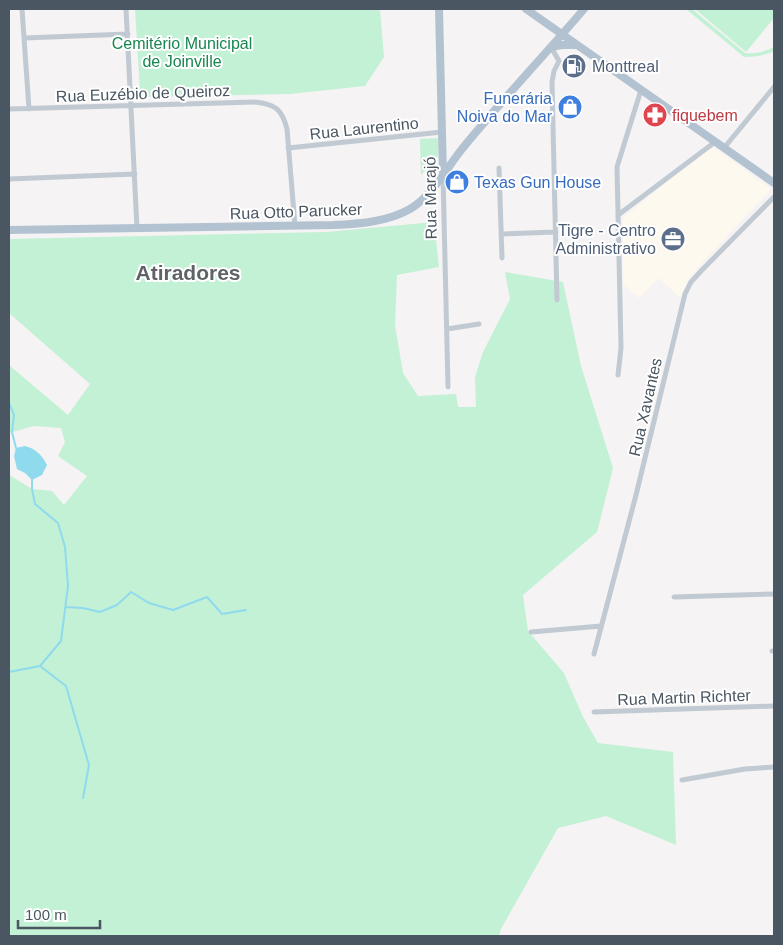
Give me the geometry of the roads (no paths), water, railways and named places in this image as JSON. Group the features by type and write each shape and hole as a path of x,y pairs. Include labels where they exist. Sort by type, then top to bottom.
{"main road":[{"name":"Rua Marajó","path":"439,9 443,174"},
{"path":"526,9 774,183"},
{"name":"Rua Otto Parucker","path":"9,230 356,224 396,216 419,202 461,150 584,9"},
{"path":"551,47 577,45"},
{"path":"442,145 451,153 461,150"}],"street":[{"path":"22,9 29,109"},
{"path":"126,9 138,228"},
{"path":"24,38 128,34"},
{"path":"551,47 559,61 554,71 552,82 557,300"},
{"path":"724,148 774,88"},
{"path":"618,375 621,348 616,175 618,160 641,90"},
{"name":"Rua Euzébio de Queiroz","path":"9,109 255,102 269,104 276,108 284,120 288,148"},
{"name":"Rua Laurentino","path":"288,148 442,132"},
{"path":"618,215 715,142"},
{"path":"288,148 295,226"},
{"path":"499,168 502,258"},
{"path":"9,179 135,174"},
{"name":"Rua Marajó","path":"443,174 448,387"},
{"name":"Rua Xavantes","path":"594,654 636,495 685,294 702,270 774,197"},
{"path":"501,234 556,232"},
{"path":"447,329 479,324"},
{"path":"674,597 774,594"},
{"path":"531,632 601,626"},
{"name":"Rua Martin Richter","path":"594,712 774,706"},
{"path":"682,780 745,769 774,767"}],"water":[{"path":"25,446 38,453 47,465 42,475 32,480 25,473 17,469 14,456 16,448"}],"waterway":[{"path":"9,403 14,415 12,432 16,448"},
{"path":"9,672 40,666 61,641 68,586 65,547 58,523 35,504 32,480"},
{"path":"66,607 100,612 117,605 131,592 149,603 173,610 207,597 222,614 246,610"},
{"path":"40,666 66,686 89,765 83,798"}],"place":[{"name":"Monttreal","path":"574,66"},
{"name":"Funerária Noiva do Mar","path":"570,107"},
{"name":"fiquebem","path":"655,115"},
{"name":"Texas Gun House","path":"457,182"},
{"name":"Tigre - Centro Administrativo","path":"673,239"}],"district":[{"name":"Atiradores","path":"188,273"}],"park label":[{"name":"Cemitério Municipal de Joinville","path":"182,52"}]}
